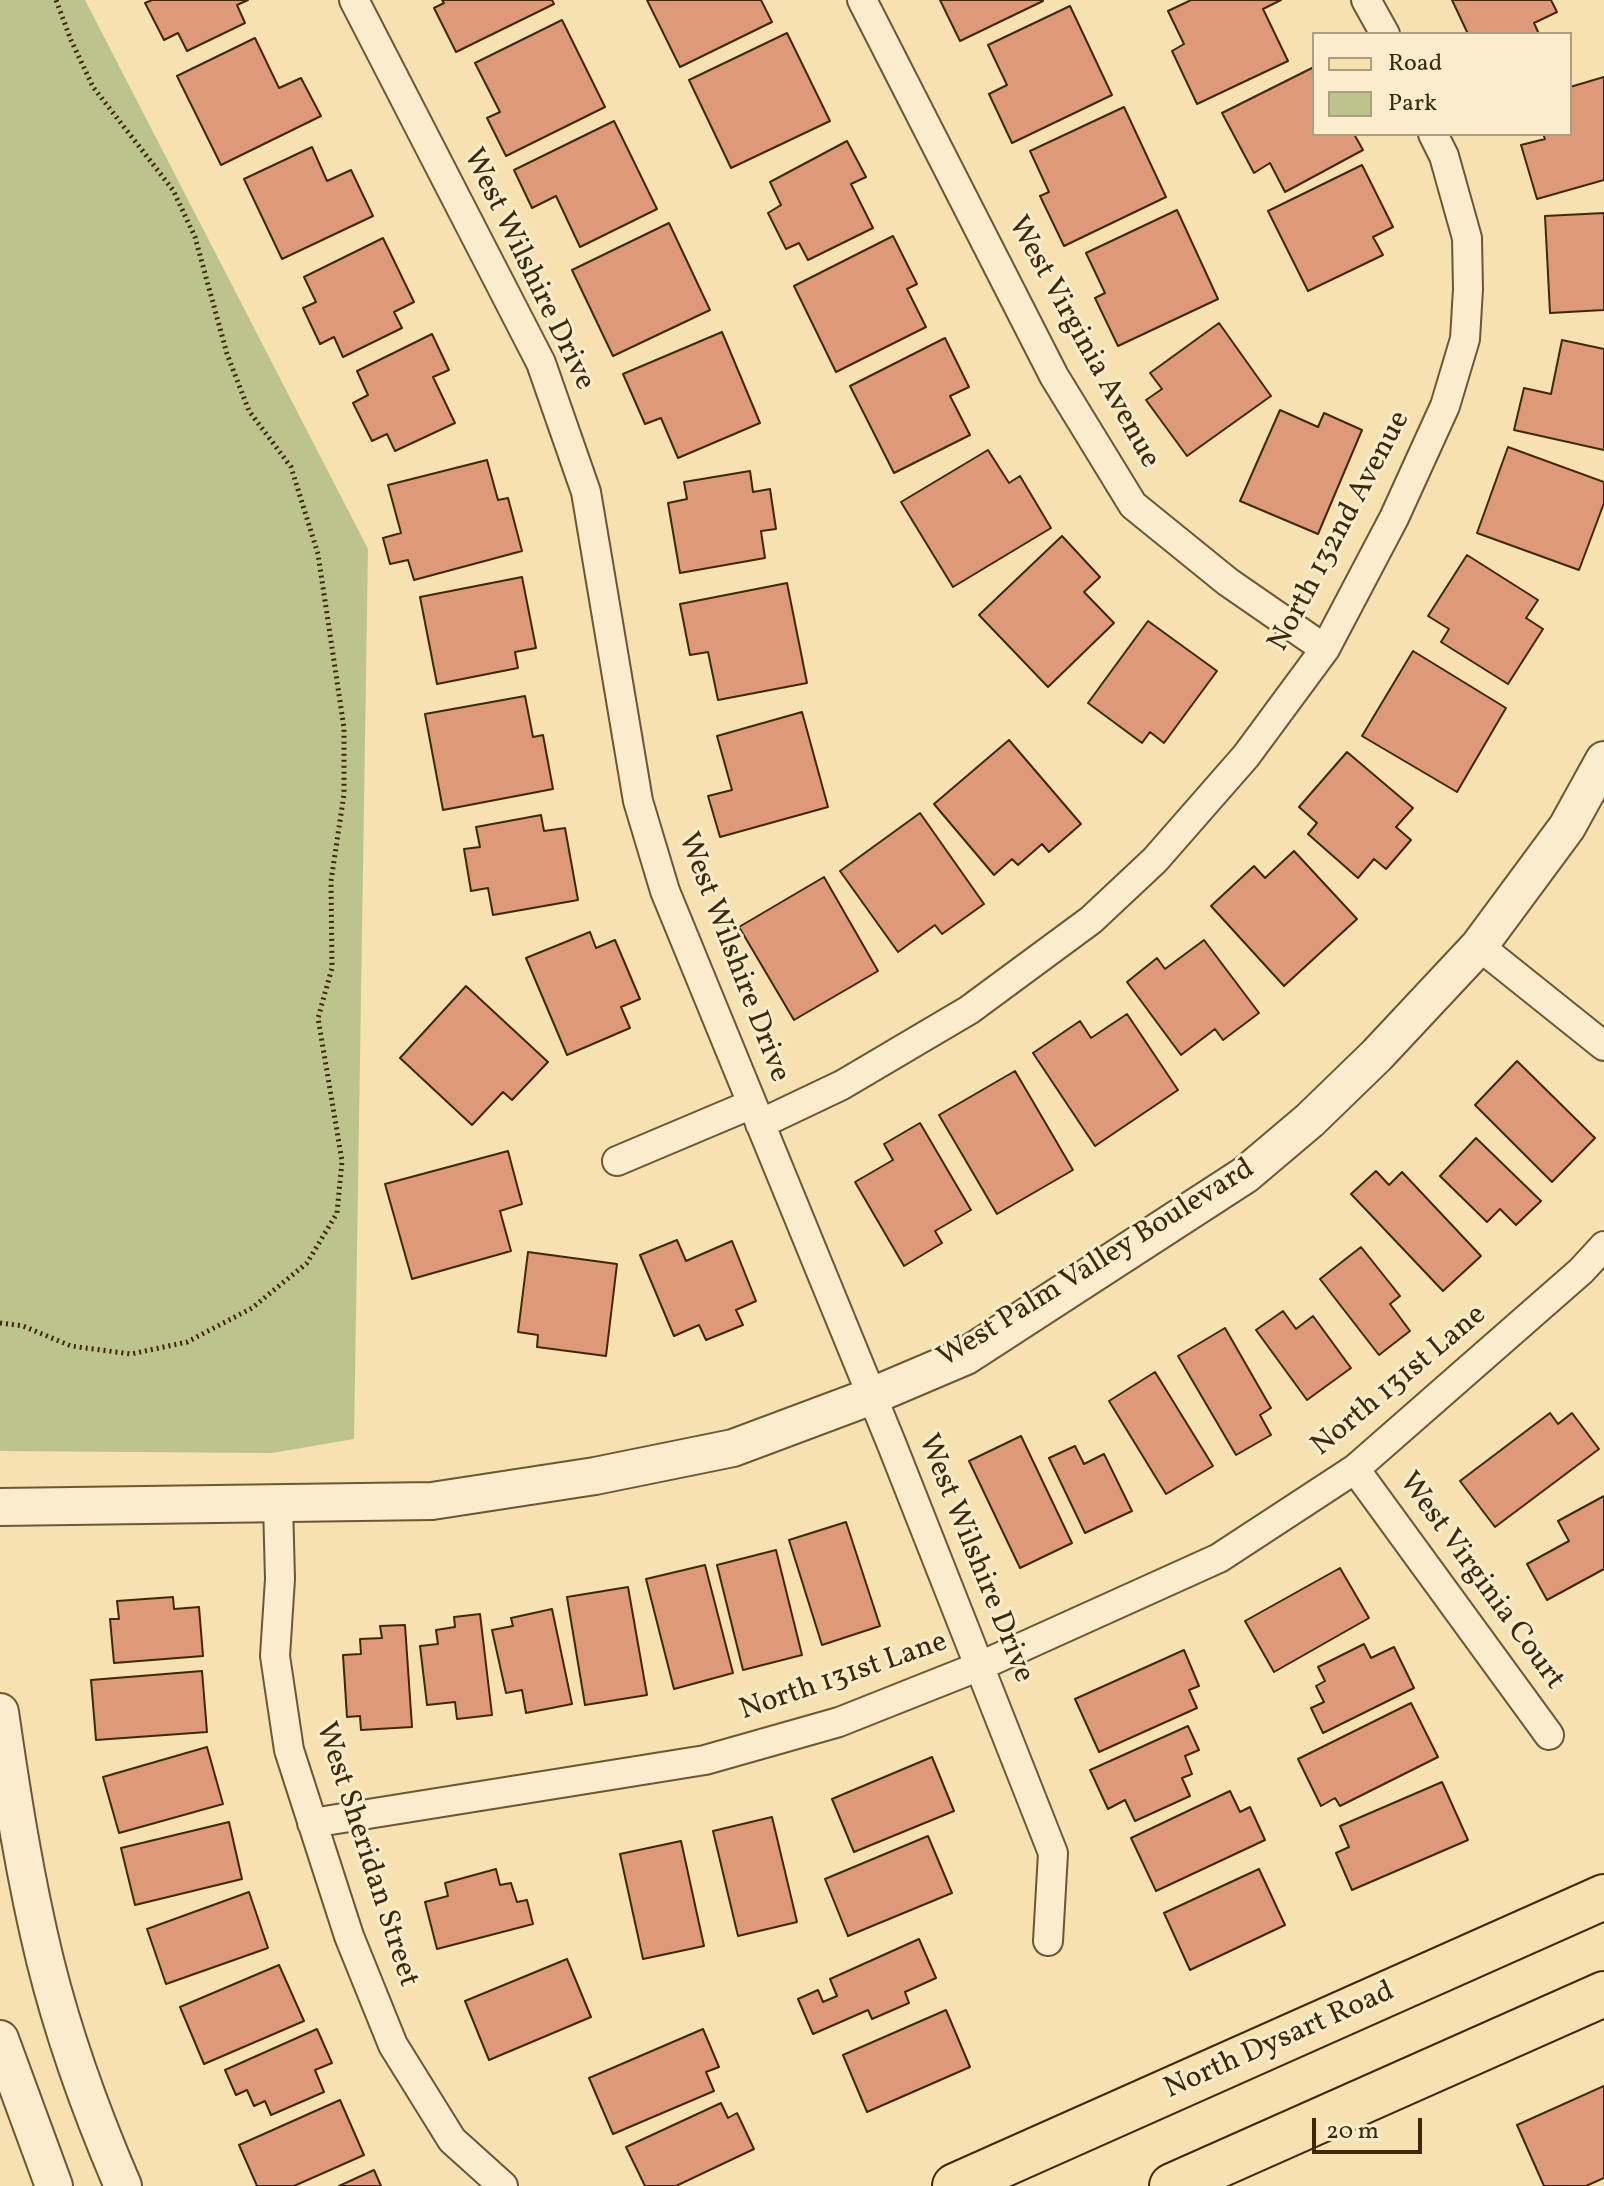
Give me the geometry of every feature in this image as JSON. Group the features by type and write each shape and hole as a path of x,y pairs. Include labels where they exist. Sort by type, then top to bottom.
{"main road":[{"name":"North Dysart Road","path":"955,2186 1604,1897"},
{"path":"1172,2186 1604,1994"}],"street":[{"name":"West Wilshire Drive","path":"354,0 541,363 586,492 638,801 665,891 872,1396 1053,1853 1048,1941"},
{"name":"West Virginia Avenue","path":"862,0 1054,376 1133,505 1228,582 1325,649"},
{"path":"1366,0 1384,32"},
{"name":"North 132nd Avenue","path":"617,1161 842,1085 969,1010 1091,920 1155,860 1246,756 1325,649 1394,518 1445,406 1465,339 1467,238 1444,156 1434,136"},
{"name":"West Palm Valley Boulevard","path":"0,1507 432,1501 595,1476 733,1448 872,1396 966,1356 1245,1175 1310,1120 1366,1066 1479,946 1567,827 1604,760"},
{"path":"1479,946 1604,1046"},
{"name":"North 131st Lane","path":"312,1823 705,1760 839,1722 980,1666 1219,1558 1355,1469 1581,1271 1604,1246"},
{"name":"West Virginia Court","path":"1355,1469 1549,1735"},
{"name":"West Sheridan Street","path":"278,1504 280,1579 275,1656 289,1750 349,1936 393,2045 452,2140 503,2186"},
{"path":"0,1712 24,1863 45,1962 87,2095 123,2186"},
{"path":"0,2039 54,2186"}],"path":[{"path":"0,1323 23,1326 71,1346 131,1354 187,1342 252,1308 307,1263 337,1213 342,1161 318,1018 332,968 331,881 344,794 344,728 318,554 291,467 249,411 227,354 189,225 173,190 93,87 56,0"}],"green space":[{"path":"0,0 85,0 368,549 354,1439 272,1453 0,1451"}],"building":[{"path":"152,0 248,0 237,5 245,23 187,51 178,33 164,40 145,3"},
{"path":"442,0 552,0 554,4 456,52 434,8 444,3"},
{"path":"647,0 761,0 772,22 680,67"},
{"path":"940,0 1043,0 1043,1 960,41"},
{"path":"1191,0 1281,0 1263,9 1288,61 1197,104 1172,51 1184,44 1168,11"},
{"path":"1452,0 1551,0 1557,12 1534,23 1538,32 1467,32"},
{"path":"1070,6 1112,95 1012,143 989,94 1007,85 988,45"},
{"path":"562,20 605,107 506,156 487,118 500,112 475,63"},
{"path":"787,33 830,121 731,168 689,80"},
{"path":"255,38 279,88 301,78 321,116 221,165 177,76"},
{"path":"1312,68 1312,136 1355,136 1363,150 1285,192 1270,163 1254,173 1222,113"},
{"path":"1604,77 1604,180 1537,199 1521,145 1545,139 1544,136 1572,136 1572,86"},
{"path":"1124,107 1166,197 1064,246 1040,196 1049,192 1030,151"},
{"path":"614,121 657,209 580,247 556,196 532,208 514,170"},
{"path":"847,141 866,177 851,184 873,228 808,260 799,243 786,249 768,213 781,205 770,182"},
{"path":"312,147 327,181 351,170 373,216 282,259 244,179"},
{"path":"1362,165 1393,227 1373,237 1383,255 1308,291 1268,211"},
{"path":"1177,210 1218,299 1118,346 1095,298 1105,293 1086,253"},
{"path":"1604,213 1604,310 1550,313 1545,216"},
{"path":"669,223 710,310 613,356 572,270"},
{"path":"893,236 917,284 907,289 926,327 836,372 794,286"},
{"path":"383,238 414,302 394,312 402,328 343,357 334,337 320,344 303,308 316,302 304,277"},
{"path":"1219,323 1271,396 1187,456 1146,400 1162,389 1150,373"},
{"path":"722,332 760,423 678,458 661,418 645,424 623,374"},
{"path":"432,334 449,370 433,377 455,423 395,451 387,434 372,441 353,403 368,395 357,371"},
{"path":"945,338 969,387 950,396 970,435 894,473 850,386"},
{"path":"1562,340 1604,349 1604,450 1514,430 1524,388 1551,394"},
{"path":"1280,410 1318,427 1324,413 1362,430 1318,534 1240,501"},
{"path":"1508,447 1604,482 1604,503 1579,570 1477,533"},
{"path":"988,450 1009,483 1020,476 1051,528 953,587 901,502"},
{"path":"487,460 498,500 508,498 522,551 414,580 408,560 390,564 383,538 401,533 388,485"},
{"path":"750,471 753,492 770,489 776,529 761,531 765,558 680,573 668,503 687,499 684,482"},
{"path":"1062,536 1100,577 1084,592 1114,623 1048,687 979,615"},
{"path":"1467,555 1538,600 1526,618 1543,629 1508,684 1441,642 1449,629 1428,616"},
{"path":"522,577 536,648 515,652 518,668 437,684 420,597"},
{"path":"787,583 807,683 718,700 708,652 690,655 680,604"},
{"path":"1148,621 1217,671 1164,743 1150,732 1142,743 1088,703"},
{"path":"1413,651 1506,708 1457,792 1362,736"},
{"path":"525,696 533,737 543,735 553,789 443,810 425,714"},
{"path":"802,712 828,807 720,837 708,796 732,790 717,736"},
{"path":"1009,740 1081,824 1049,852 1042,844 1018,865 1012,859 994,875 934,804"},
{"path":"1347,752 1413,808 1396,827 1411,840 1386,869 1374,859 1358,878 1308,834 1317,823 1299,807"},
{"path":"920,813 984,904 942,934 935,925 898,952 840,871"},
{"path":"541,815 544,831 565,828 578,900 493,915 488,888 471,891 464,849 480,847 476,827"},
{"path":"1294,851 1357,919 1284,986 1211,906 1254,866 1265,878"},
{"path":"824,877 878,971 794,1020 739,927"},
{"path":"590,932 596,948 615,940 640,999 621,1007 630,1028 567,1055 526,958"},
{"path":"1204,940 1259,1013 1223,1040 1215,1029 1181,1055 1127,982 1157,958 1165,969"},
{"path":"466,986 548,1062 512,1100 503,1092 472,1125 400,1058"},
{"path":"1127,1014 1178,1090 1095,1146 1033,1053 1080,1021 1091,1038"},
{"path":"1517,1061 1595,1138 1552,1182 1475,1105"},
{"path":"1015,1071 1073,1170 997,1214 939,1115"},
{"path":"920,1123 971,1210 935,1231 942,1243 904,1266 855,1182 893,1160 884,1144"},
{"path":"1476,1138 1541,1201 1516,1225 1500,1209 1487,1222 1440,1176"},
{"path":"508,1151 522,1204 500,1211 511,1251 412,1279 385,1184"},
{"path":"1376,1171 1389,1185 1402,1172 1481,1256 1443,1291 1351,1194"},
{"path":"677,1240 686,1261 732,1241 756,1301 736,1310 743,1325 706,1340 699,1325 674,1336 640,1255"},
{"path":"1361,1247 1400,1296 1390,1304 1410,1331 1379,1355 1320,1279"},
{"path":"528,1252 617,1264 606,1356 537,1347 538,1335 518,1332"},
{"path":"1283,1311 1296,1329 1313,1316 1351,1368 1307,1400 1256,1330"},
{"path":"1225,1328 1271,1408 1260,1415 1271,1435 1236,1455 1178,1356"},
{"path":"1155,1372 1213,1466 1166,1494 1109,1401"},
{"path":"1550,1413 1558,1424 1572,1413 1599,1449 1495,1527 1460,1481"},
{"path":"1021,1436 1072,1543 1020,1568 969,1461"},
{"path":"1075,1446 1084,1464 1104,1454 1132,1511 1085,1533 1049,1458"},
{"path":"1604,1496 1604,1569 1547,1600 1527,1564 1569,1541 1558,1521"},
{"path":"846,1522 880,1626 822,1645 789,1540"},
{"path":"776,1550 802,1655 743,1670 717,1565"},
{"path":"705,1565 733,1673 674,1689 646,1579"},
{"path":"1340,1568 1369,1618 1274,1672 1245,1621"},
{"path":"628,1587 647,1695 585,1705 567,1597"},
{"path":"173,1597 174,1609 199,1607 203,1656 114,1663 110,1619 119,1619 117,1601"},
{"path":"552,1609 572,1704 526,1713 522,1690 506,1693 492,1630 513,1626 511,1618"},
{"path":"480,1614 492,1715 457,1719 455,1702 427,1705 420,1646 438,1644 436,1630 455,1627 454,1617"},
{"path":"405,1625 412,1727 361,1730 360,1716 347,1717 343,1655 361,1654 360,1639 382,1638 380,1626"},
{"path":"1364,1644 1371,1658 1394,1647 1414,1688 1323,1733 1311,1708 1324,1702 1316,1686 1325,1681 1318,1667"},
{"path":"1184,1650 1199,1686 1189,1690 1197,1708 1099,1752 1075,1699"},
{"path":"202,1671 207,1732 96,1740 91,1680"},
{"path":"1411,1703 1438,1757 1340,1806 1335,1798 1321,1806 1298,1759"},
{"path":"1188,1726 1199,1750 1185,1756 1192,1774 1182,1778 1190,1796 1135,1821 1125,1800 1108,1809 1090,1770"},
{"path":"207,1747 223,1804 119,1833 103,1777"},
{"path":"932,1757 954,1811 854,1852 832,1799"},
{"path":"1442,1782 1468,1840 1352,1890 1336,1853 1349,1847 1340,1826"},
{"path":"1230,1791 1240,1812 1250,1807 1265,1840 1156,1891 1131,1838"},
{"path":"772,1817 797,1922 738,1936 713,1831"},
{"path":"229,1822 242,1879 135,1905 121,1848"},
{"path":"928,1836 952,1893 848,1936 825,1879"},
{"path":"681,1841 704,1946 643,1959 620,1854"},
{"path":"496,1869 500,1885 511,1883 517,1902 527,1900 533,1924 437,1949 425,1902 448,1896 445,1883"},
{"path":"1259,1869 1285,1925 1190,1970 1164,1913"},
{"path":"249,1892 268,1948 166,1984 147,1929"},
{"path":"919,1939 936,1978 905,1992 909,2003 872,2019 868,2010 813,2034 798,1999 818,1990 823,2002 837,1996 830,1979"},
{"path":"567,1959 591,2017 489,2060 465,2001"},
{"path":"279,1965 304,2021 204,2064 180,2007"},
{"path":"946,2010 970,2067 867,2112 843,2055"},
{"path":"317,2029 332,2063 315,2070 324,2092 271,2115 265,2101 254,2106 247,2090 236,2095 225,2070"},
{"path":"703,2029 719,2067 706,2072 714,2091 613,2134 589,2078"},
{"path":"1604,2086 1604,2178 1586,2186 1544,2186 1517,2125"},
{"path":"340,2100 364,2155 294,2186 257,2186 239,2145"},
{"path":"721,2103 728,2118 737,2113 754,2149 676,2186 645,2186 626,2147"},
{"path":"374,2170 381,2186 339,2186"}]}
